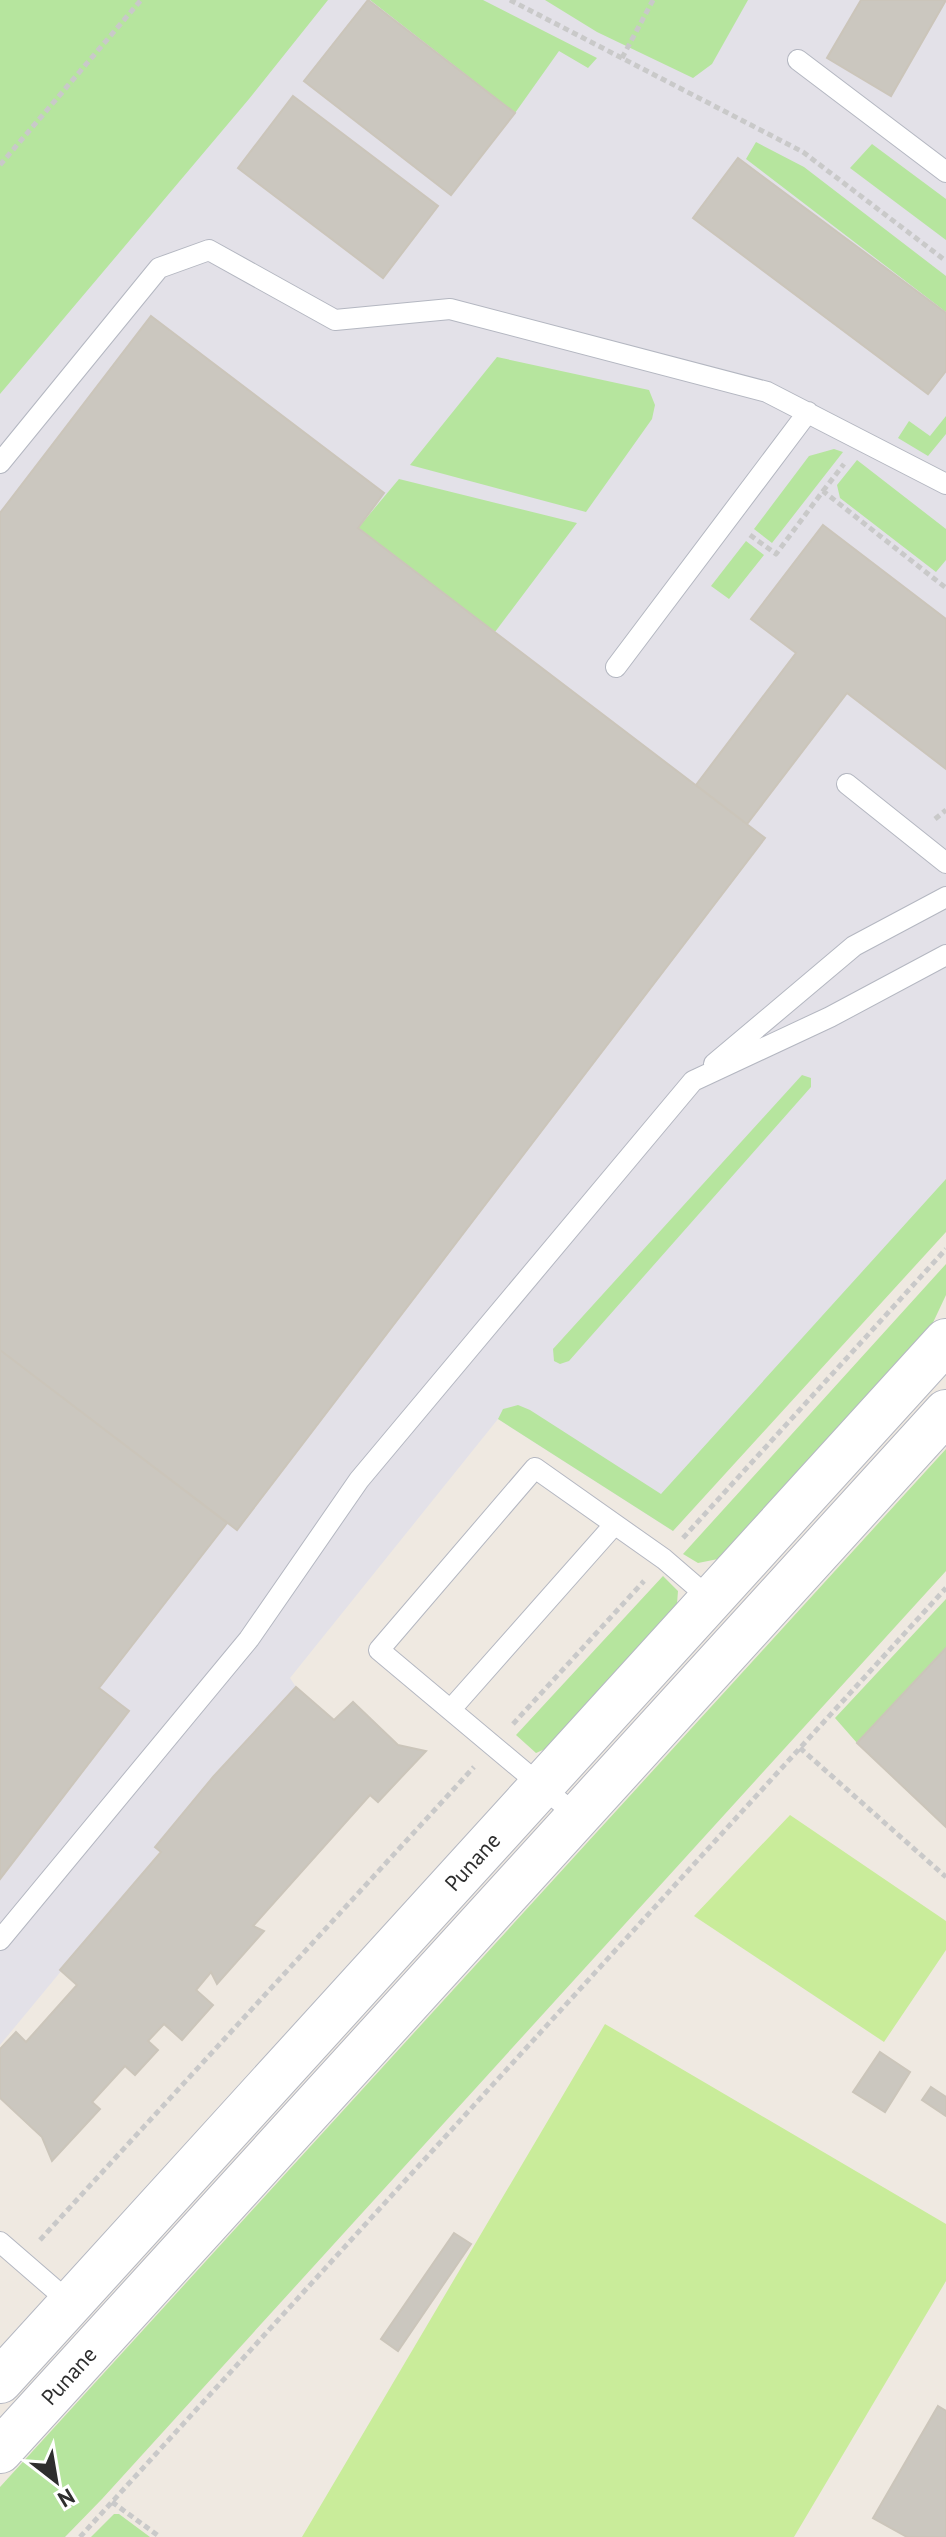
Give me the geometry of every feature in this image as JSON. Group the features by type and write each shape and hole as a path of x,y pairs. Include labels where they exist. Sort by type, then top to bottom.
{"main road":[{"name":"Punane","path":"0,2381 73,2305 946,1341"},
{"name":"Punane","path":"0,2451 946,1412"}],"lane":[{"path":"798,60 946,172"},
{"path":"0,463 159,268 209,250 335,320 450,309 767,392 946,484"},
{"path":"616,667 808,412"},
{"path":"847,784 946,863"},
{"path":"0,1940 249,1639 359,1480 693,1081 854,946 946,897"},
{"path":"693,1081 830,1017 946,955"},
{"path":"577,1816 452,1708 379,1650 535,1468 664,1559 745,1630"},
{"path":"452,1708 614,1525"},
{"path":"0,2242 104,2334"}],"path":[{"path":"0,165 141,0"},
{"path":"510,0 803,152 946,261"},
{"path":"622,58 653,0"},
{"path":"729,518 776,554 823,491 946,588"},
{"path":"80,2537 946,1588"},
{"path":"800,1748 946,1877"},
{"path":"112,2502 160,2537"}],"shaded area":[{"path":"0,0 946,0 946,1228 673,1531 498,1419 290,1678 296,1687 0,2045"}],"green space":[{"path":"0,0 328,0 249,99 0,394"},
{"path":"370,0 483,0 597,58 588,68 559,51 515,113"},
{"path":"545,0 748,0 712,64 693,78 597,32"},
{"path":"756,142 804,167 946,276 946,312 746,159"},
{"path":"872,144 946,199 946,240 850,168"},
{"path":"497,357 649,390 655,405 652,419 586,512 410,465"},
{"path":"946,416 946,434 928,456 898,438 909,421 930,436"},
{"path":"834,449 843,452 772,543 754,529 809,456"},
{"path":"857,460 946,529 946,560 936,572 840,498 837,485"},
{"path":"399,479 577,523 495,632 358,528"},
{"path":"746,541 764,555 729,599 711,586"},
{"path":"802,1075 811,1078 811,1087 569,1361 560,1364 554,1361 553,1349"},
{"path":"946,1179 946,1232 673,1531 498,1419 503,1409 518,1405 530,1410 661,1494"},
{"path":"946,1264 946,1295 930,1329 776,1502 718,1559 698,1563 683,1554"},
{"path":"946,1449 946,1571 65,2537 0,2537 0,2487"},
{"path":"663,1576 678,1591 677,1604 552,1746 536,1753 516,1735"},
{"path":"946,1599 946,1648 857,1743 835,1718"},
{"path":"790,1815 946,1921 946,1950 884,2042 694,1916"},
{"path":"605,2024 946,2224 946,2281 794,2537 302,2537"},
{"path":"114,2514 119,2514 150,2537 91,2537"}],"building":[{"path":"368,0 515,113 451,195 304,81"},
{"path":"861,0 946,0 891,96 827,58"},
{"path":"293,96 438,206 383,278 238,168"},
{"path":"738,158 946,313 946,371 928,394 693,218"},
{"path":"151,316 384,493 358,528 765,838 237,1530 0,1350 0,513"},
{"path":"823,525 946,619 946,769 847,693 747,824 696,785 796,653 751,619"},
{"path":"0,1350 227,1523 99,1688 129,1711 0,1879"},
{"path":"946,1648 946,1827 857,1743"},
{"path":"296,1687 334,1720 353,1702 398,1745 426,1751 378,1802 370,1795 253,1926 264,1931 217,1984 211,1972 196,1990 213,2005 182,2040 164,2024 148,2041 158,2050 135,2075 125,2066 92,2102 100,2109 52,2161 42,2137 0,2098 0,2049 16,2032 26,2042 77,1985 60,1970 161,1852 155,1847 213,1777"},
{"path":"880,2052 910,2072 885,2112 853,2092"},
{"path":"931,2087 946,2097 946,2116 922,2100"},
{"path":"454,2233 471,2244 398,2351 381,2339"},
{"path":"938,2406 946,2411 946,2537 907,2537 873,2518"}]}
